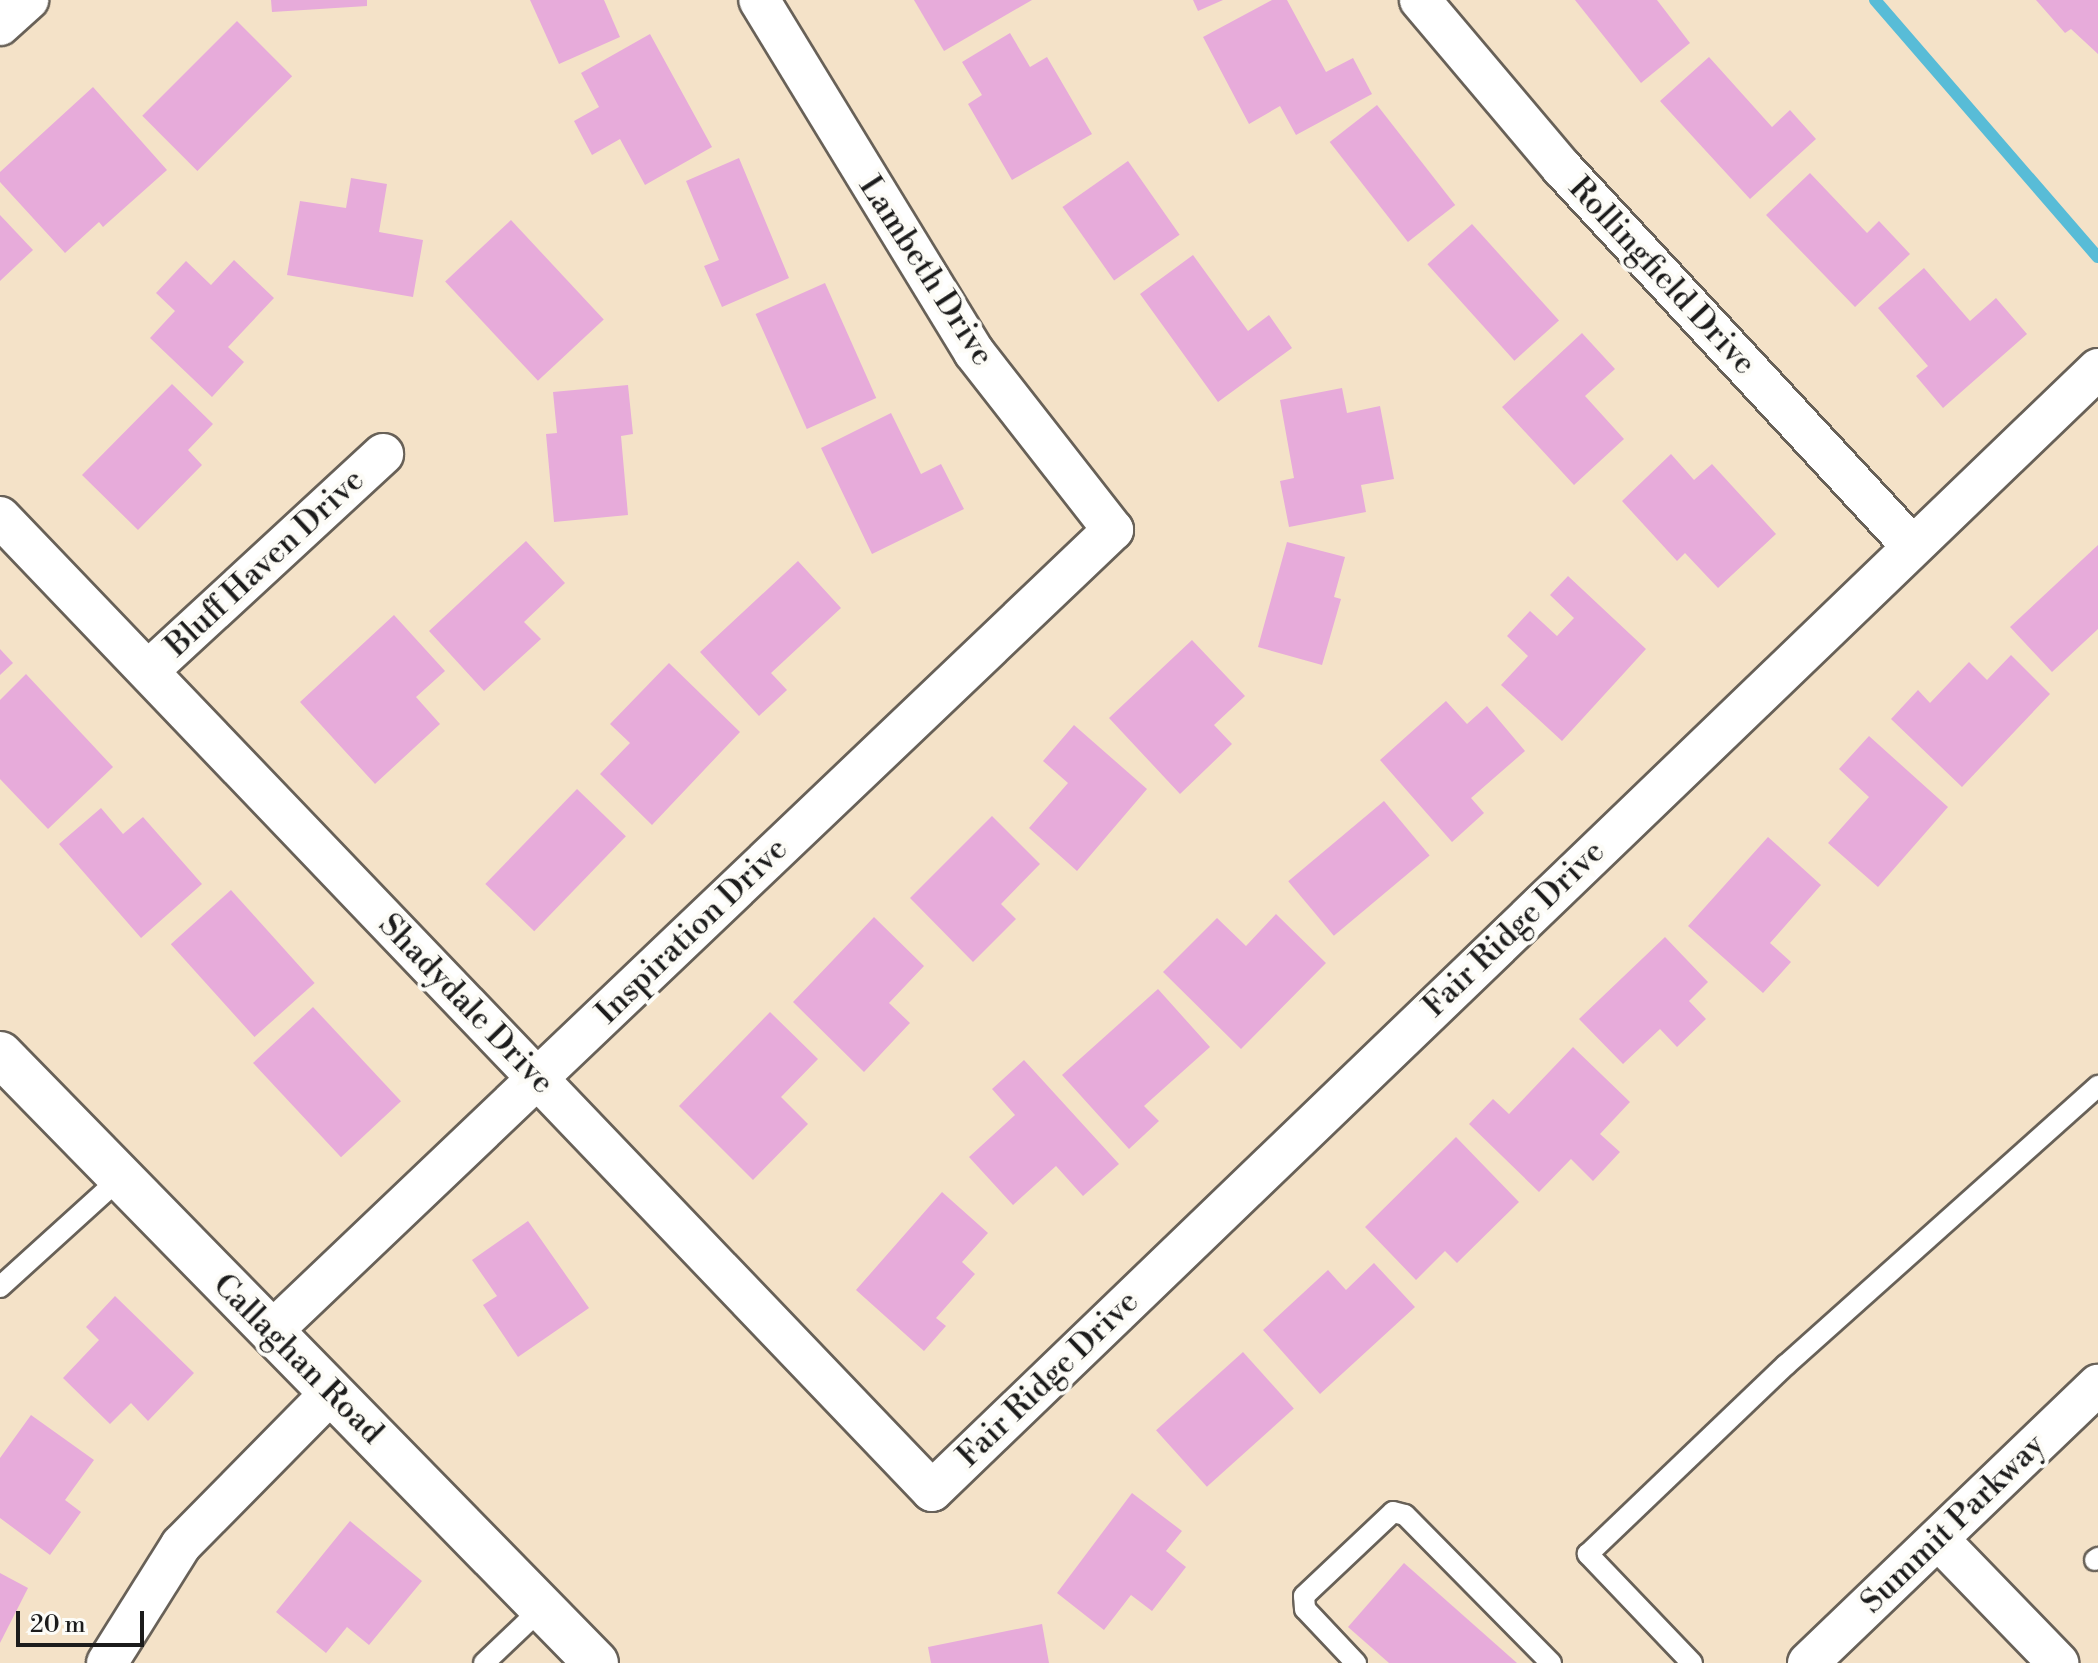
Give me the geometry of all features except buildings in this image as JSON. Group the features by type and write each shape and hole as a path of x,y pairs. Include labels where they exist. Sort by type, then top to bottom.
{"main road":[{"name":"Callaghan Road","path":"0,1054 596,1663"}],"street":[{"path":"0,25 28,0"},
{"name":"Lambeth Drive","path":"759,0 974,352 1113,530"},
{"name":"Rollingfield Drive","path":"1420,0 1562,168 1912,546"},
{"name":"Fair Ridge Drive","path":"932,1491 2098,369"},
{"name":"Bluff Haven Drive","path":"148,671 383,454"},
{"name":"Shadydale Drive","path":"0,517 932,1491"},
{"name":"Inspiration Drive","path":"271,1332 1113,530"},
{"name":"Summit Parkway","path":"1808,1663 2098,1385"},
{"path":"107,1663 181,1545 331,1393"},
{"path":"1938,1539 2058,1663"}],"lane":[{"path":"1692,1663 1588,1554 1786,1365 2098,1086"},
{"path":"0,1287 120,1178"},
{"path":"1356,1663 1305,1609 1304,1596 1393,1512 1405,1515 1551,1663"},
{"path":"484,1663 542,1608"}],"waterway":[{"path":"1875,0 2098,257"}]}
